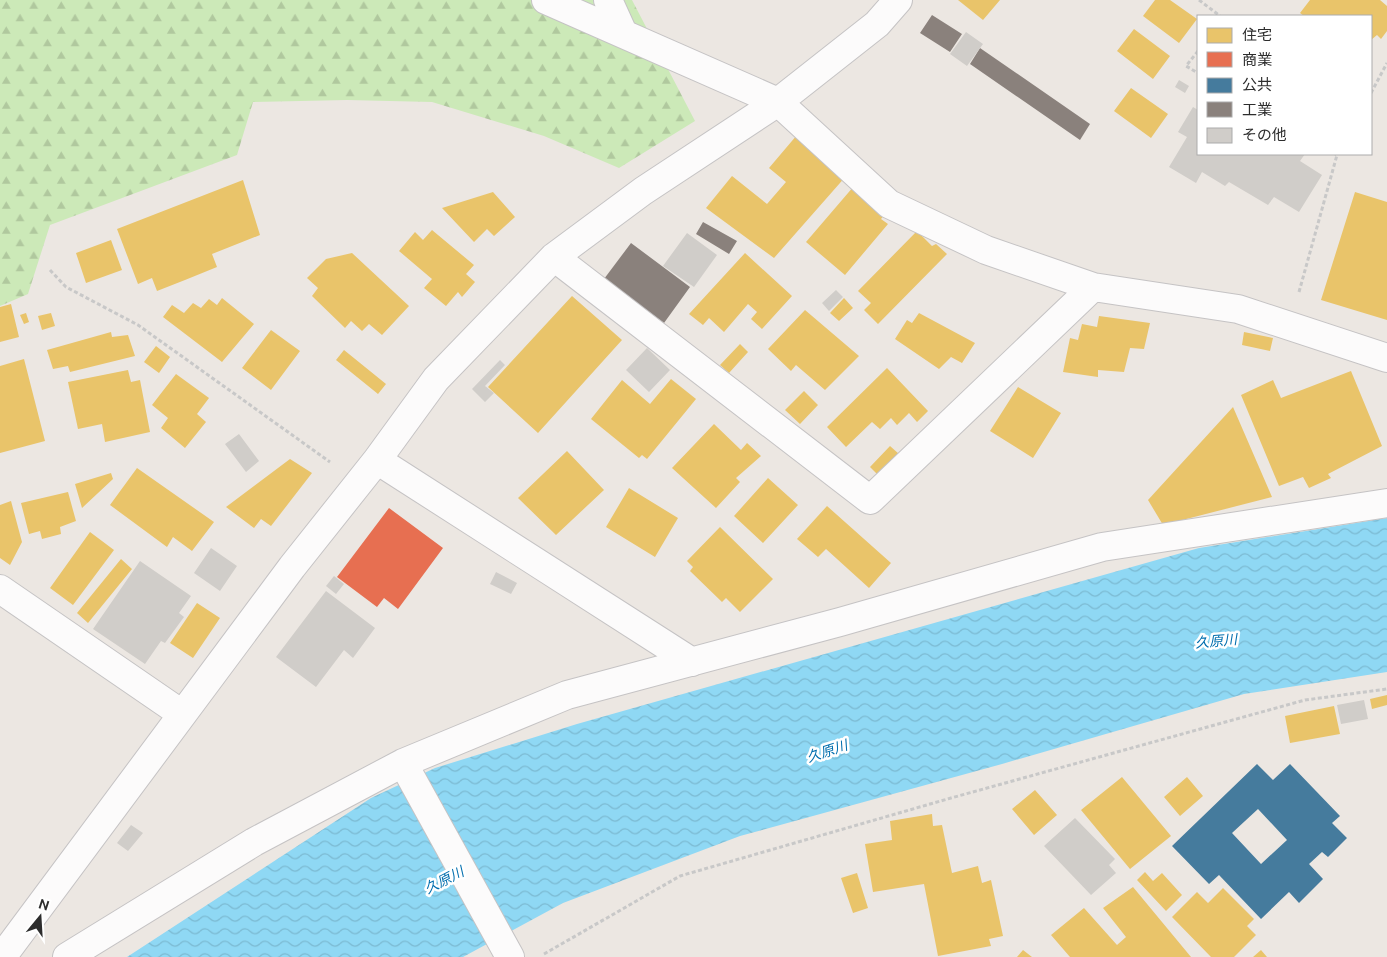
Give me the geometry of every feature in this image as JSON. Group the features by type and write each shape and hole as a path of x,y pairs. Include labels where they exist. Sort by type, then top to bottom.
{"street":[{"path":"546,0 778,102 889,204 986,250 1093,287 1238,309 1387,358"},
{"path":"608,0 623,34"},
{"path":"2,957 292,566 377,460 436,379 554,257 643,191 778,102 876,24 898,0"},
{"path":"554,257 870,500 1093,287"},
{"path":"377,460 692,662"},
{"path":"67,957 254,842 403,763 567,695 840,622 1102,548 1387,503"},
{"path":"0,589 182,714"},
{"path":"403,763 510,957"}],"path":[{"path":"1199,0 1219,15"},
{"path":"1197,52 1186,66 1197,72"},
{"path":"1372,91 1387,63"},
{"path":"1290,326 1337,155"},
{"path":"50,270 66,287 138,325 359,483"},
{"path":"540,957 680,876 951,798 1306,700 1387,689"}],"green space":[{"path":"0,0 632,0 695,121 619,168 544,136 432,102 347,100 253,102 237,155 50,225 28,294 0,306"}],"water":[{"name":"久原川","path":"1387,518 1387,672 1244,694 1002,764 740,836 563,903 463,957 127,957 371,798 435,768 577,724 1199,548"}],"building: 住宅":[{"path":"958,0 1000,0 983,20"},
{"path":"1155,0 1170,0 1197,19 1179,43 1143,16"},
{"path":"1310,0 1380,0 1387,6 1387,31 1381,39 1377,35 1372,39 1372,15 1303,15 1300,13"},
{"path":"1134,29 1170,56 1153,79 1117,51"},
{"path":"1131,88 1168,114 1151,138 1114,111"},
{"path":"797,135 847,175 774,258 706,208 732,176 767,204 786,182 769,168"},
{"path":"243,180 260,235 212,254 217,267 185,280 157,291 152,278 138,284 117,229"},
{"path":"854,186 886,213 881,219 888,224 845,275 806,242"},
{"path":"493,192 515,217 494,236 487,229 474,242 442,208"},
{"path":"1355,192 1387,202 1387,320 1321,300"},
{"path":"432,230 474,265 466,274 475,282 462,297 458,292 446,306 424,288 432,279 399,251 415,232 423,240"},
{"path":"917,231 932,246 936,244 947,254 878,324 864,310 871,303 858,291"},
{"path":"111,240 122,270 86,283 76,253"},
{"path":"352,253 409,306 382,335 369,324 362,331 351,321 345,328 312,296 318,288 307,278 326,259"},
{"path":"745,253 792,296 762,329 751,319 757,312 748,304 724,332 709,318 703,325 689,314"},
{"path":"572,296 622,340 538,433 488,387"},
{"path":"222,298 254,324 222,362 163,317 172,305 184,313 193,303 201,308 209,299 217,305"},
{"path":"844,298 853,308 839,321 830,313"},
{"path":"11,304 19,337 0,342 0,307"},
{"path":"805,310 859,356 825,390 796,365 791,371 768,349"},
{"path":"26,313 29,322 24,324 20,315"},
{"path":"51,313 55,326 42,330 38,316"},
{"path":"919,313 975,343 962,363 951,357 939,369 895,339 907,320 912,323"},
{"path":"1099,316 1150,323 1144,349 1130,348 1124,372 1098,370 1098,377 1063,372 1070,338 1078,340 1082,324 1097,327"},
{"path":"271,330 300,351 271,390 242,368"},
{"path":"111,332 112,337 128,335 135,356 70,372 68,366 53,369 47,350"},
{"path":"1244,332 1273,338 1270,351 1242,345"},
{"path":"740,344 748,352 729,373 720,365"},
{"path":"156,346 170,357 159,373 144,362"},
{"path":"344,350 386,384 378,394 336,360"},
{"path":"24,359 45,441 0,453 0,366"},
{"path":"887,368 928,411 917,422 909,413 897,425 891,418 880,429 872,422 846,447 827,427"},
{"path":"128,370 131,382 140,380 150,432 105,442 102,424 78,429 68,382"},
{"path":"1351,371 1382,446 1328,474 1331,478 1309,488 1303,477 1279,486 1241,395 1273,380 1281,398"},
{"path":"176,374 209,398 197,414 206,422 185,448 161,428 168,418 152,405"},
{"path":"671,379 696,399 647,459 642,455 639,458 591,419 622,380 650,404"},
{"path":"1018,387 1061,413 1033,458 990,431"},
{"path":"804,391 818,405 800,424 785,410"},
{"path":"1233,407 1272,497 1163,525 1148,500"},
{"path":"714,424 741,450 747,443 761,456 736,478 740,482 716,508 672,468"},
{"path":"890,446 899,454 878,475 870,467"},
{"path":"567,451 604,490 556,535 518,498"},
{"path":"290,459 312,473 271,526 261,519 254,528 226,507"},
{"path":"137,468 214,522 192,551 173,537 167,547 110,505"},
{"path":"111,473 113,479 82,508 75,484"},
{"path":"768,478 798,505 763,543 734,516"},
{"path":"629,488 678,518 655,557 606,527"},
{"path":"68,492 76,521 60,527 61,534 42,539 40,531 29,534 21,503"},
{"path":"11,501 22,542 10,565 0,558 0,505"},
{"path":"827,506 891,563 869,588 826,549 818,557 797,539"},
{"path":"720,527 773,579 740,612 726,598 722,602 690,571 693,567 687,561"},
{"path":"90,532 114,550 73,605 50,588"},
{"path":"121,559 132,569 88,623 77,613"},
{"path":"197,603 220,618 193,658 170,643"},
{"path":"1387,695 1387,705 1372,709 1370,699"},
{"path":"1334,706 1340,734 1290,743 1285,716"},
{"path":"1122,777 1171,836 1130,869 1081,810"},
{"path":"1187,777 1203,796 1180,816 1164,797"},
{"path":"1035,790 1057,815 1034,835 1012,809"},
{"path":"932,814 933,826 942,825 952,873 978,866 982,883 991,880 1003,936 989,939 991,946 938,956 924,884 873,892 865,844 892,840 890,821"},
{"path":"1145,872 1153,881 1162,873 1182,895 1166,911 1137,880"},
{"path":"857,873 868,908 853,913 841,878"},
{"path":"1133,887 1191,957 1070,957 1051,935 1084,908 1117,945 1126,937 1103,908"},
{"path":"1223,888 1254,919 1247,926 1256,935 1234,957 1211,957 1172,917 1197,892 1208,903"},
{"path":"1023,950 1032,957 1017,957"},
{"path":"1261,950 1267,957 1253,957"}],"building: 商業":[{"path":"389,508 443,548 398,609 384,598 377,607 337,577"}],"building: 公共":[{"path":"1257,764 1273,780 1290,764 1340,816 1332,823 1347,838 1328,857 1322,852 1309,864 1323,879 1299,903 1289,892 1261,919 1219,875 1209,884 1172,846","holes":["1258,809 1287,840 1261,864 1232,833"]}],"building: 工業":[{"path":"932,15 962,34 950,52 920,33"},
{"path":"980,48 1090,124 1080,140 970,64"},
{"path":"703,222 737,241 729,254 696,234"},
{"path":"631,243 690,287 664,323 604,279"}],"building: その他":[{"path":"966,32 983,44 967,66 950,54"},
{"path":"1179,80 1189,86 1185,93 1175,87"},
{"path":"1193,107 1197,109 1197,155 1304,155 1300,161 1322,175 1299,212 1274,197 1268,205 1229,182 1225,186 1202,172 1196,183 1169,167 1187,137 1178,132"},
{"path":"687,233 717,255 694,287 663,266"},
{"path":"836,290 843,297 829,311 822,303"},
{"path":"647,348 670,370 649,392 626,370"},
{"path":"500,360 505,365 485,386 494,393 485,402 472,389"},
{"path":"239,434 259,461 246,472 225,444"},
{"path":"211,548 237,566 220,591 194,573"},
{"path":"140,561 191,596 179,613 184,617 165,643 161,641 145,664 93,629"},
{"path":"496,572 517,583 511,594 490,584"},
{"path":"334,576 344,584 336,594 326,586"},
{"path":"326,591 375,628 353,658 344,650 316,687 276,657"},
{"path":"1364,700 1368,719 1341,724 1337,705"},
{"path":"1075,818 1115,859 1109,865 1116,873 1091,895 1044,846"},
{"path":"131,825 143,833 128,851 117,843"}]}
